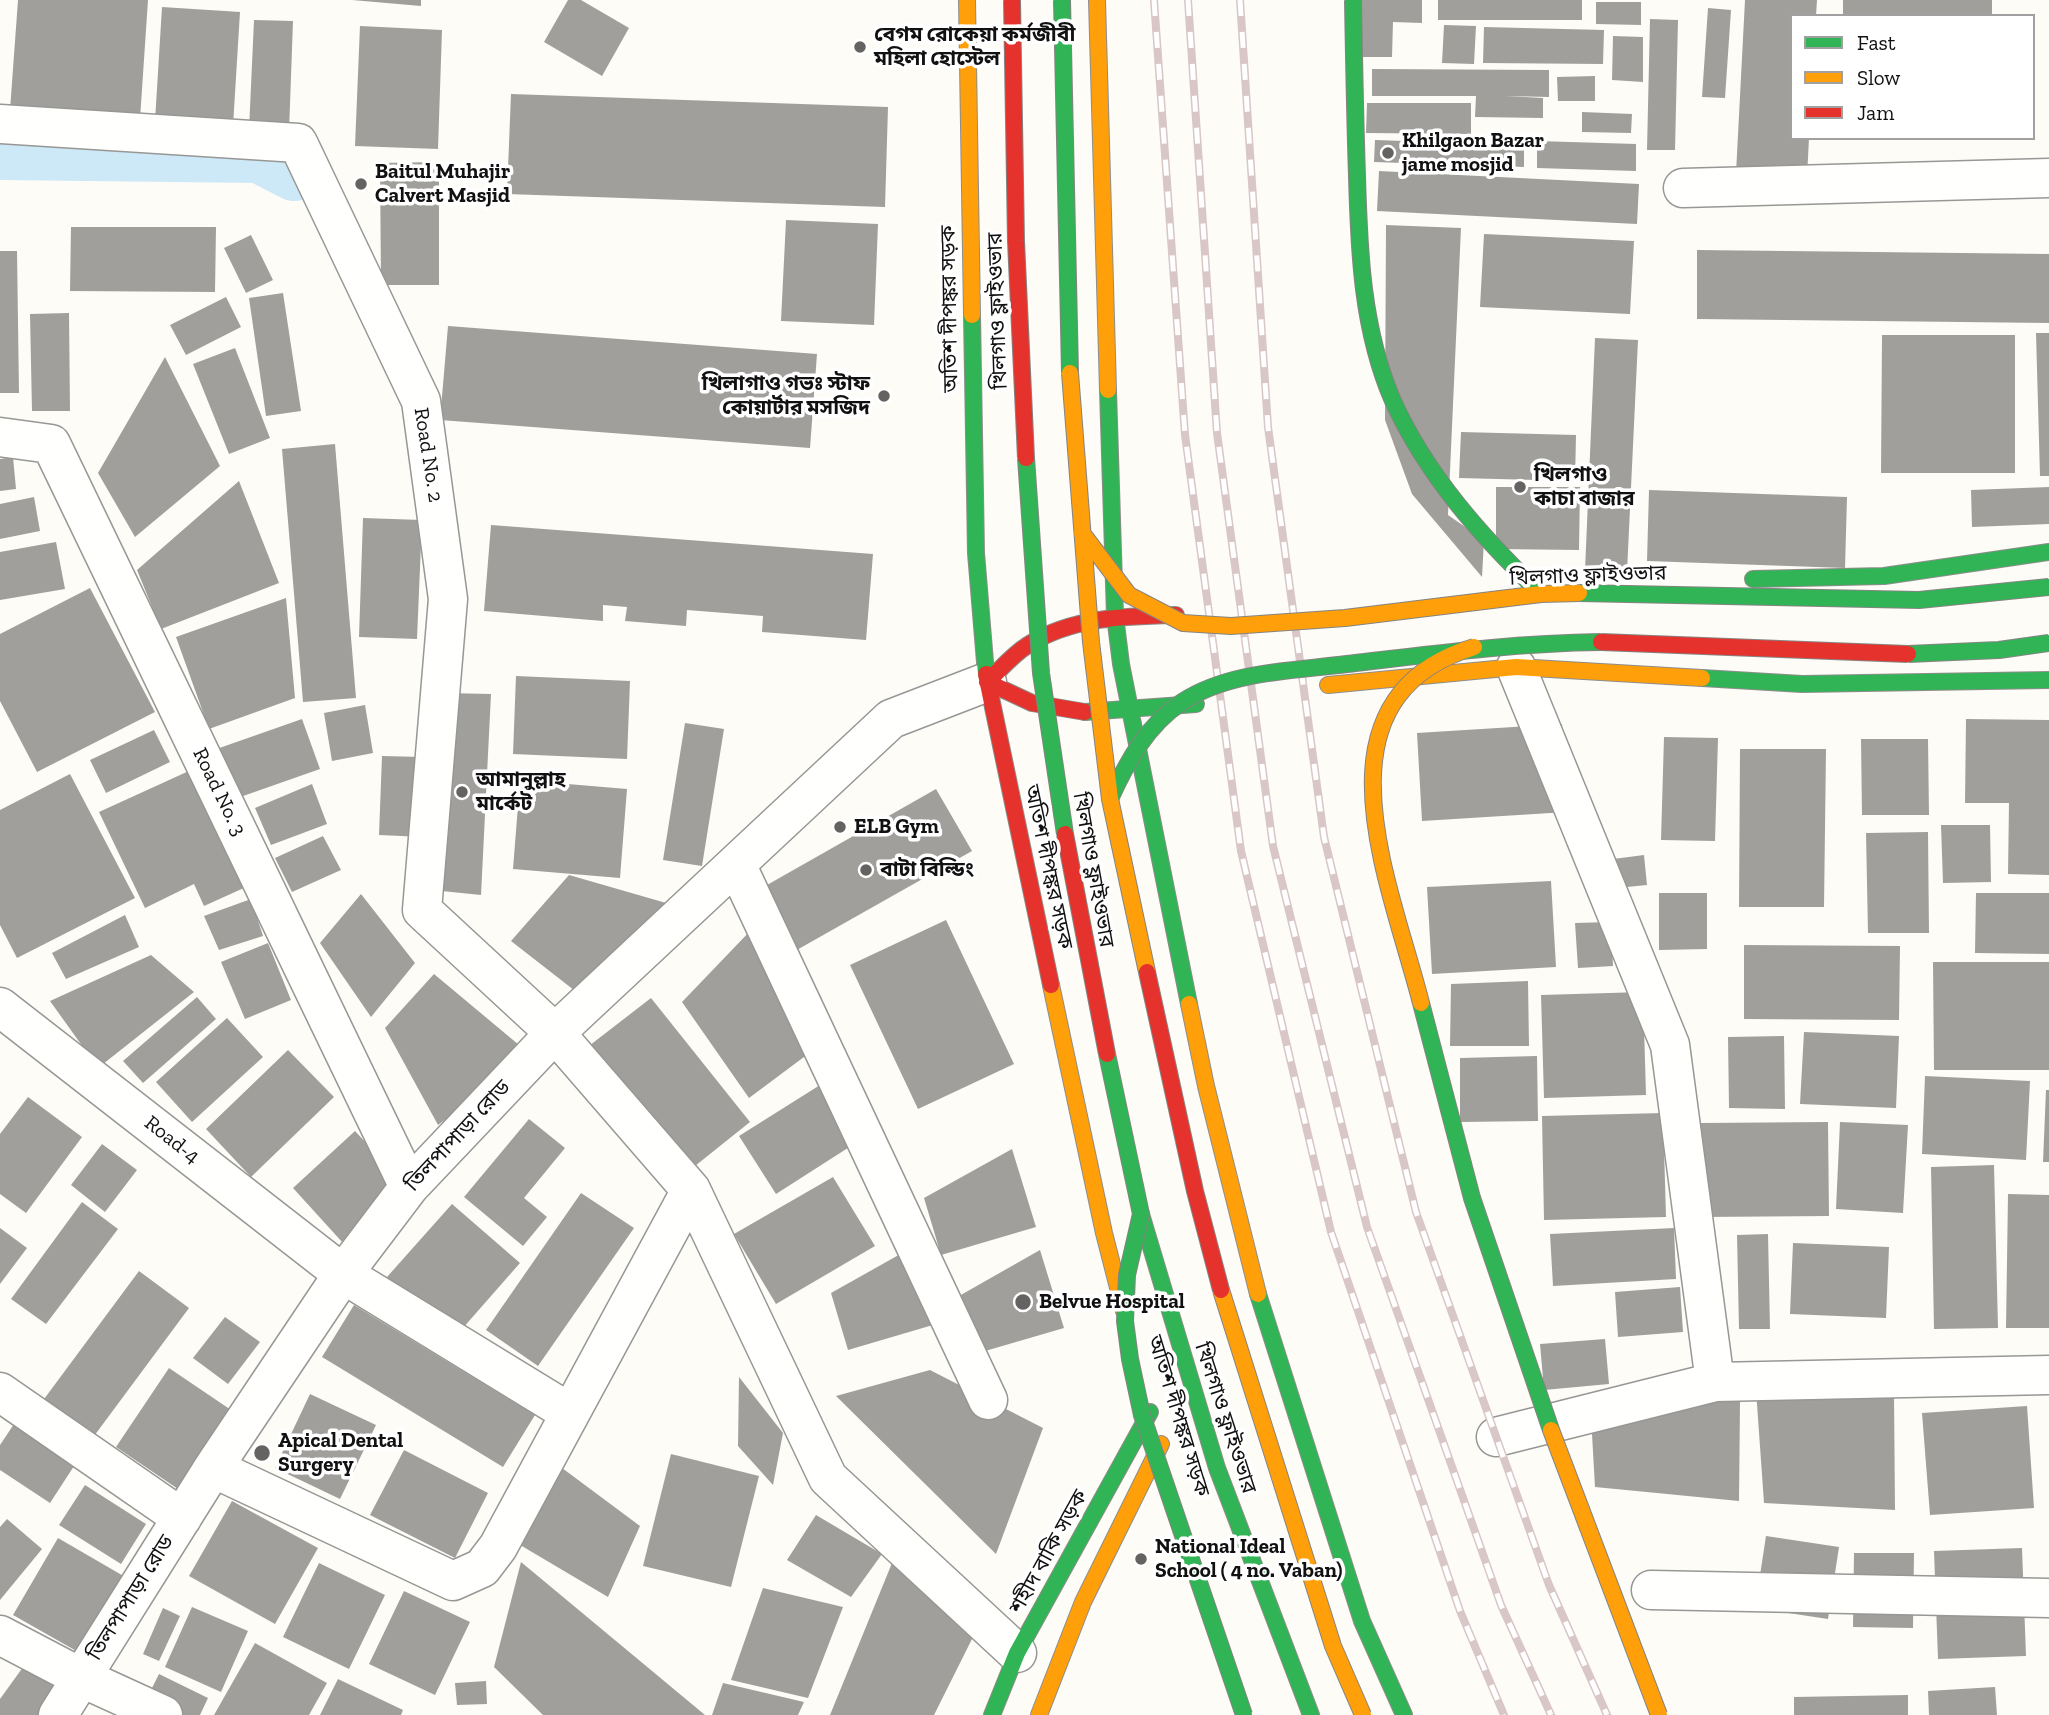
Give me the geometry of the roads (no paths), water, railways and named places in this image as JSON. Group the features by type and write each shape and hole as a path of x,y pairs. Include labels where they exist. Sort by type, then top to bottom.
{"main road":[{"name":"অতিশ দীপঙ্কর সড়ক","path":"967,0 976,539 987,682 1104,1233 1150,1412 1256,1715"},
{"name":"খিলগাও ফ্লাইওভার","path":"1012,0 1016,241 1024,446 1041,673 1088,962 1141,1214 1217,1468 1311,1715"},
{"name":"খিলগাও ফ্লাইওভার","path":"1062,0 1069,359 1091,642 1110,799 1186,1150 1230,1322 1333,1646 1363,1715"},
{"path":"1097,0 1115,616 1130,712 1206,1086 1248,1261 1362,1621 1404,1715"},
{"path":"1353,0 1361,265 1381,367 1403,417 1433,471 1500,556 1541,594"},
{"name":"খিলগাও ফ্লাইওভার","path":"1082,533 1129,595 1183,623 1231,626 1274,624 1541,594 1630,592 1919,600 2049,587"},
{"path":"1223,700 1130,712 1075,710 1034,704 987,682 1028,645 1066,629 1115,616 1293,610 1595,582 1884,576 2049,552"},
{"name":"খিলগাও ফ্লাইওভার","path":"1110,799 1128,759 1144,736 1164,718 1199,693 1231,682 1286,672 1474,647 1649,643 1830,654 1955,655 2049,643"},
{"path":"1474,647 1433,660 1414,673 1395,698 1378,733 1372,774 1384,855 1471,1196 1562,1468 1659,1715"},
{"path":"1316,686 1517,667 1802,684 2049,680"},
{"path":"1141,1214 1127,1275 1125,1321 1130,1359 1142,1415 1244,1715"},
{"name":"শহীদ বাকি সড়ক","path":"992,1715 1017,1653 1150,1412"},
{"path":"1039,1715 1083,1602 1161,1444"}],"street":[{"name":"Road No. 2","path":"0,124 298,143 421,401 448,599 422,910 555,1033"},
{"path":"1683,188 2049,178"},
{"name":"Road No. 3","path":"0,437 51,444 409,1186"},
{"path":"1517,667 1670,1045 1715,1382"},
{"name":"তিলপাপাড়া রোড","path":"58,1715 213,1468 343,1274 409,1186 555,1033 891,719 987,682"},
{"path":"736,864 988,1400"},
{"name":"Road-4","path":"0,1007 343,1274 570,1413"},
{"path":"555,1033 691,1190 828,1478 1017,1653"},
{"path":"213,1468 453,1581 482,1568 498,1547 691,1190"},
{"path":"1496,1437 1715,1382 2049,1375"},
{"path":"0,1392 182,1518"},
{"path":"1651,1590 2049,1598"},
{"path":"0,1635 80,1677 163,1715"}],"waterway":[{"path":"0,153 259,156 294,174"}],"railway":[{"path":"1154,0 1185,435 1241,851 1331,1232 1460,1611 1504,1715"},
{"path":"1188,0 1217,433 1273,846 1367,1227 1501,1605 1551,1715"},
{"path":"1240,0 1268,427 1324,837 1416,1212 1549,1585 1607,1715"}],"place":[{"name":"বেগম রোকেয়া কর্মজীবী মহিলা হোস্টেল","path":"860,47"},
{"name":"Khilgaon Bazar jame mosjid","path":"1388,153"},
{"name":"Baitul Muhajir Calvert Masjid","path":"361,184"},
{"name":"খিলাগাও গভঃ স্টাফ কোয়ার্টার মসজিদ","path":"884,396"},
{"name":"খিলগাও কাচা বাজার","path":"1520,487"},
{"name":"আমানুল্লাহ মার্কেট","path":"462,792"},
{"name":"ELB Gym","path":"840,827"},
{"name":"বাটা বিল্ডিং","path":"866,870"},
{"name":"Belvue Hospital","path":"1023,1302"},
{"name":"Apical Dental Surgery","path":"262,1453"},
{"name":"National Ideal School ( 4 no. Vaban)","path":"1141,1559"}]}
